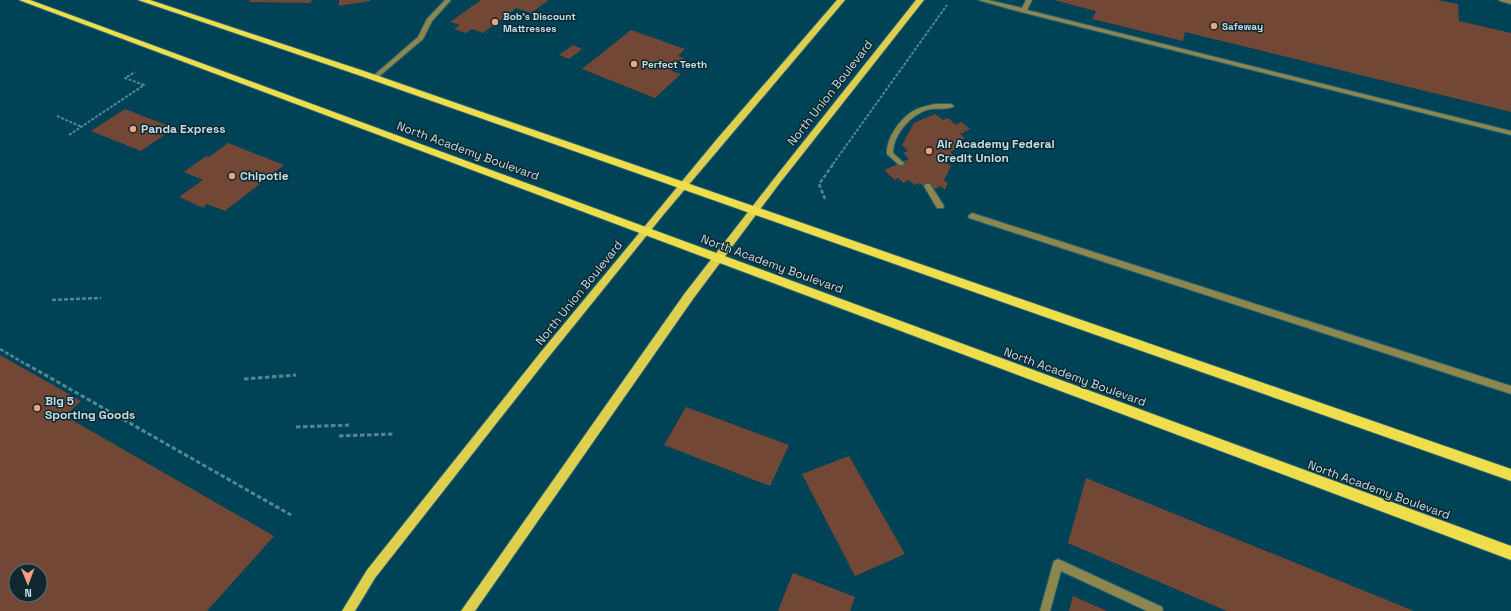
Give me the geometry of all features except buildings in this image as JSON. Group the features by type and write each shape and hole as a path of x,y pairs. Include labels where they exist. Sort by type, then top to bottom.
{"highway":[{"name":"North Academy Boulevard","path":"23,0 1511,553"},
{"path":"142,0 374,78 1511,475"}],"main road":[{"name":"North Union Boulevard","path":"348,611 381,562 682,185 841,0"},
{"name":"North Union Boulevard","path":"467,611 689,296 920,0"}],"lane":[{"path":"374,78 421,38 429,20 448,0"},
{"path":"981,0 1511,133"},
{"path":"1023,11 1029,0"},
{"path":"1502,0 1511,2"},
{"path":"901,163 890,154 890,145 905,119 915,112 933,106 951,106"},
{"path":"928,186 940,206"},
{"path":"972,216 1511,390"},
{"path":"1045,611 1058,564 1158,611"}],"path":[{"path":"825,199 818,184 947,5"},
{"path":"69,136 144,85 125,78 135,72"},
{"path":"56,116 82,127"},
{"path":"52,300 101,298"},
{"path":"0,349 291,515"},
{"path":"244,379 296,375"},
{"path":"296,427 349,425"},
{"path":"340,436 394,434"}],"place":[{"name":"Bob's Discount Mattresses","path":"495,22"},
{"name":"Safeway","path":"1214,26"},
{"name":"Perfect Teeth","path":"634,64"},
{"name":"Panda Express","path":"133,129"},
{"name":"Air Academy Federal Credit Union","path":"929,151"},
{"name":"Chipotle","path":"232,176"},
{"name":"Big 5 Sporting Goods","path":"37,408"}]}
